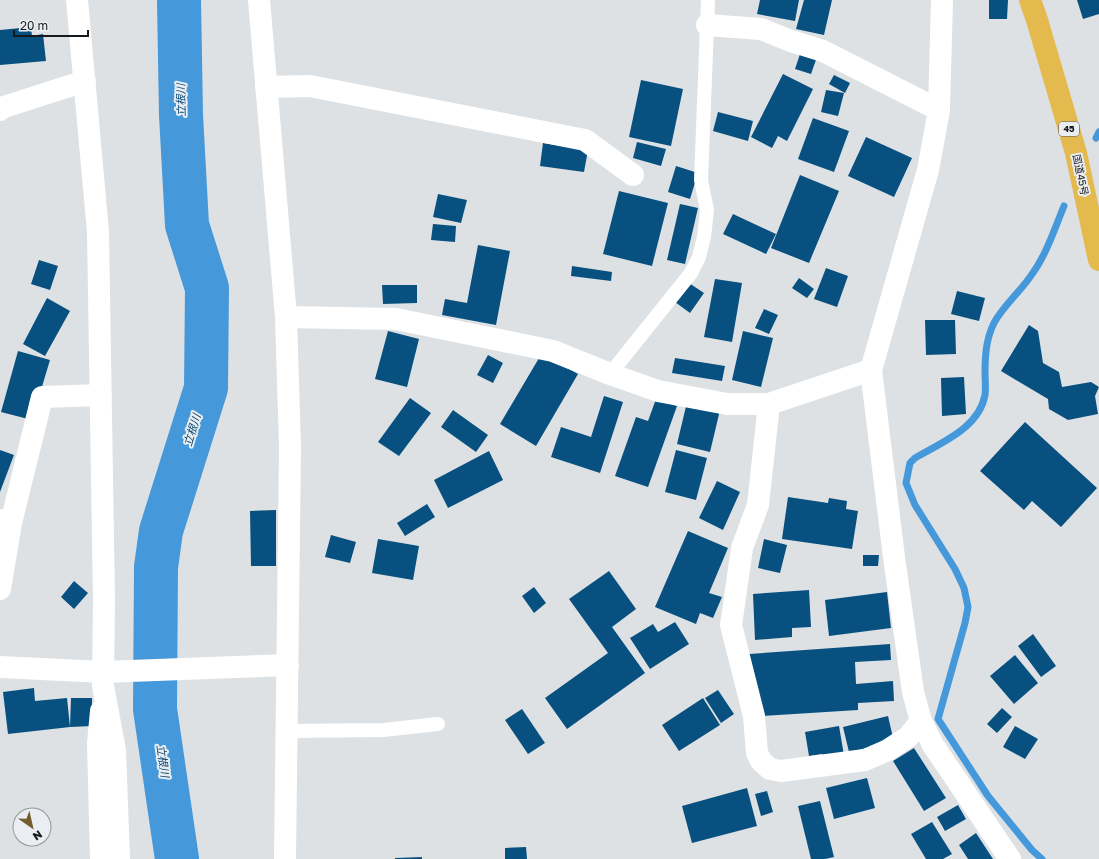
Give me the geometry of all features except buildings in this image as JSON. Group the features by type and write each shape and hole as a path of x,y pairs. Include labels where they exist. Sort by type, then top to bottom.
{"highway":[{"name":"国道45号","path":"1030,0 1040,27 1076,152 1099,260"}],"street":[{"path":"77,0 98,232 106,677 115,750 119,859"},
{"path":"259,0 286,317 290,448 285,859"},
{"path":"942,0 938,110 928,170 871,370 906,647 913,692 921,721 933,745 1010,859"},
{"path":"707,25 761,29 791,41 823,51 938,110"},
{"path":"0,110 4,107 85,81"},
{"path":"266,87 310,86 585,140 633,175"},
{"path":"286,317 396,318 553,351 610,374 658,390 727,404 769,404 871,370"},
{"path":"0,589 6,522 42,397 101,395"},
{"path":"769,404 758,505 742,548 731,625 754,716 757,753 761,761 770,769 781,771 864,760 888,750 908,737 921,721"},
{"path":"0,667 106,677 288,665"},
{"path":"101,859 98,743 106,677"}],"lane":[{"path":"610,374 691,273 704,237 707,210 701,180 708,0"},
{"path":"287,731 383,730 438,724"}],"waterway":[{"name":"立根川","path":"177,859 155,709 156,567 161,531 206,388 207,288 187,225 181,115 179,0"},
{"path":"1096,138 1099,132"},
{"path":"1042,859 1032,850 988,796 938,719 965,623 968,607 964,588 955,569 915,505 906,483 910,463 915,458 958,433 975,417 981,407 985,395 986,348 991,329 1002,311 1036,269 1049,243 1064,206"}]}
